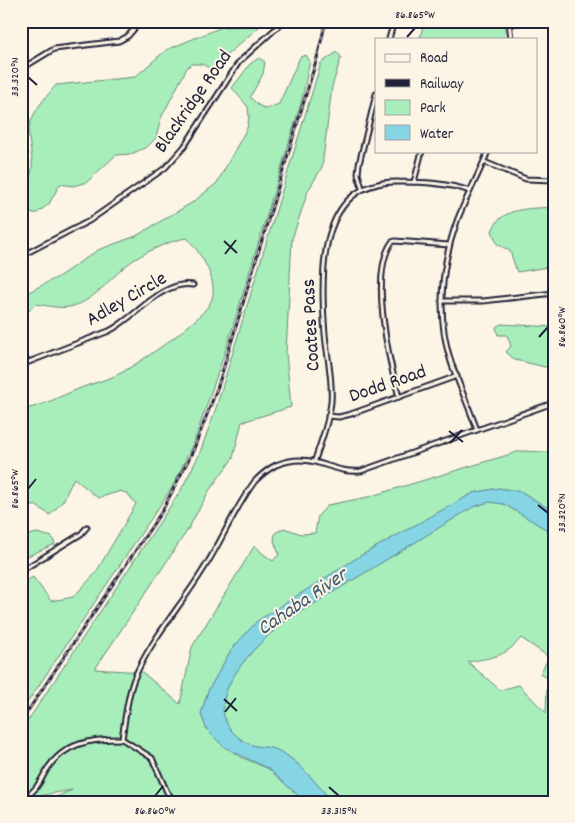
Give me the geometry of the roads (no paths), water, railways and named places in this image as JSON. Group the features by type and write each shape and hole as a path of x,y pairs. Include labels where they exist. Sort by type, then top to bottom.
{"street":[{"path":"21,69 54,49 119,41 128,36 141,21"},
{"name":"Blackridge Road","path":"21,256 88,221 165,168 184,148 239,62 284,21"},
{"path":"389,38 394,21"},
{"path":"511,38 509,23 534,21"},
{"path":"362,188 358,174 375,98"},
{"path":"414,182 422,152"},
{"path":"477,430 448,350 442,301 443,276 450,245 470,191 488,152"},
{"path":"484,162 518,176 554,180"},
{"name":"Coates Pass","path":"315,460 328,416 331,384 324,316 324,269 336,216 348,198 362,188 380,182 414,182 454,186 470,191"},
{"path":"399,397 389,356 383,312 382,283 388,250 392,242 395,241 450,245"},
{"name":"Adley Circle","path":"21,365 109,331 159,294 183,285 192,285"},
{"path":"442,301 483,301 554,293"},
{"name":"Dodd Road","path":"328,416 339,417 457,376"},
{"path":"122,739 133,682 142,662 204,569 243,500 262,474 275,466 294,460 315,460 343,470 361,472 553,403"},
{"path":"21,571 81,534 87,527"},
{"path":"21,800 34,792 48,769 62,752 70,747 83,741 122,739 152,758 167,792 175,802"}],"water":[{"name":"Cahaba River","path":"499,488 522,492 554,512 554,534 504,504 489,502 473,507 284,622 257,647 232,680 225,697 224,714 230,729 247,743 277,750 285,754 307,773 333,802 305,802 269,769 224,747 207,730 201,714 208,691 231,650 257,621 360,556 473,493"}],"railway":[{"path":"21,721 162,511 193,451 218,386 317,58 326,21"}]}
